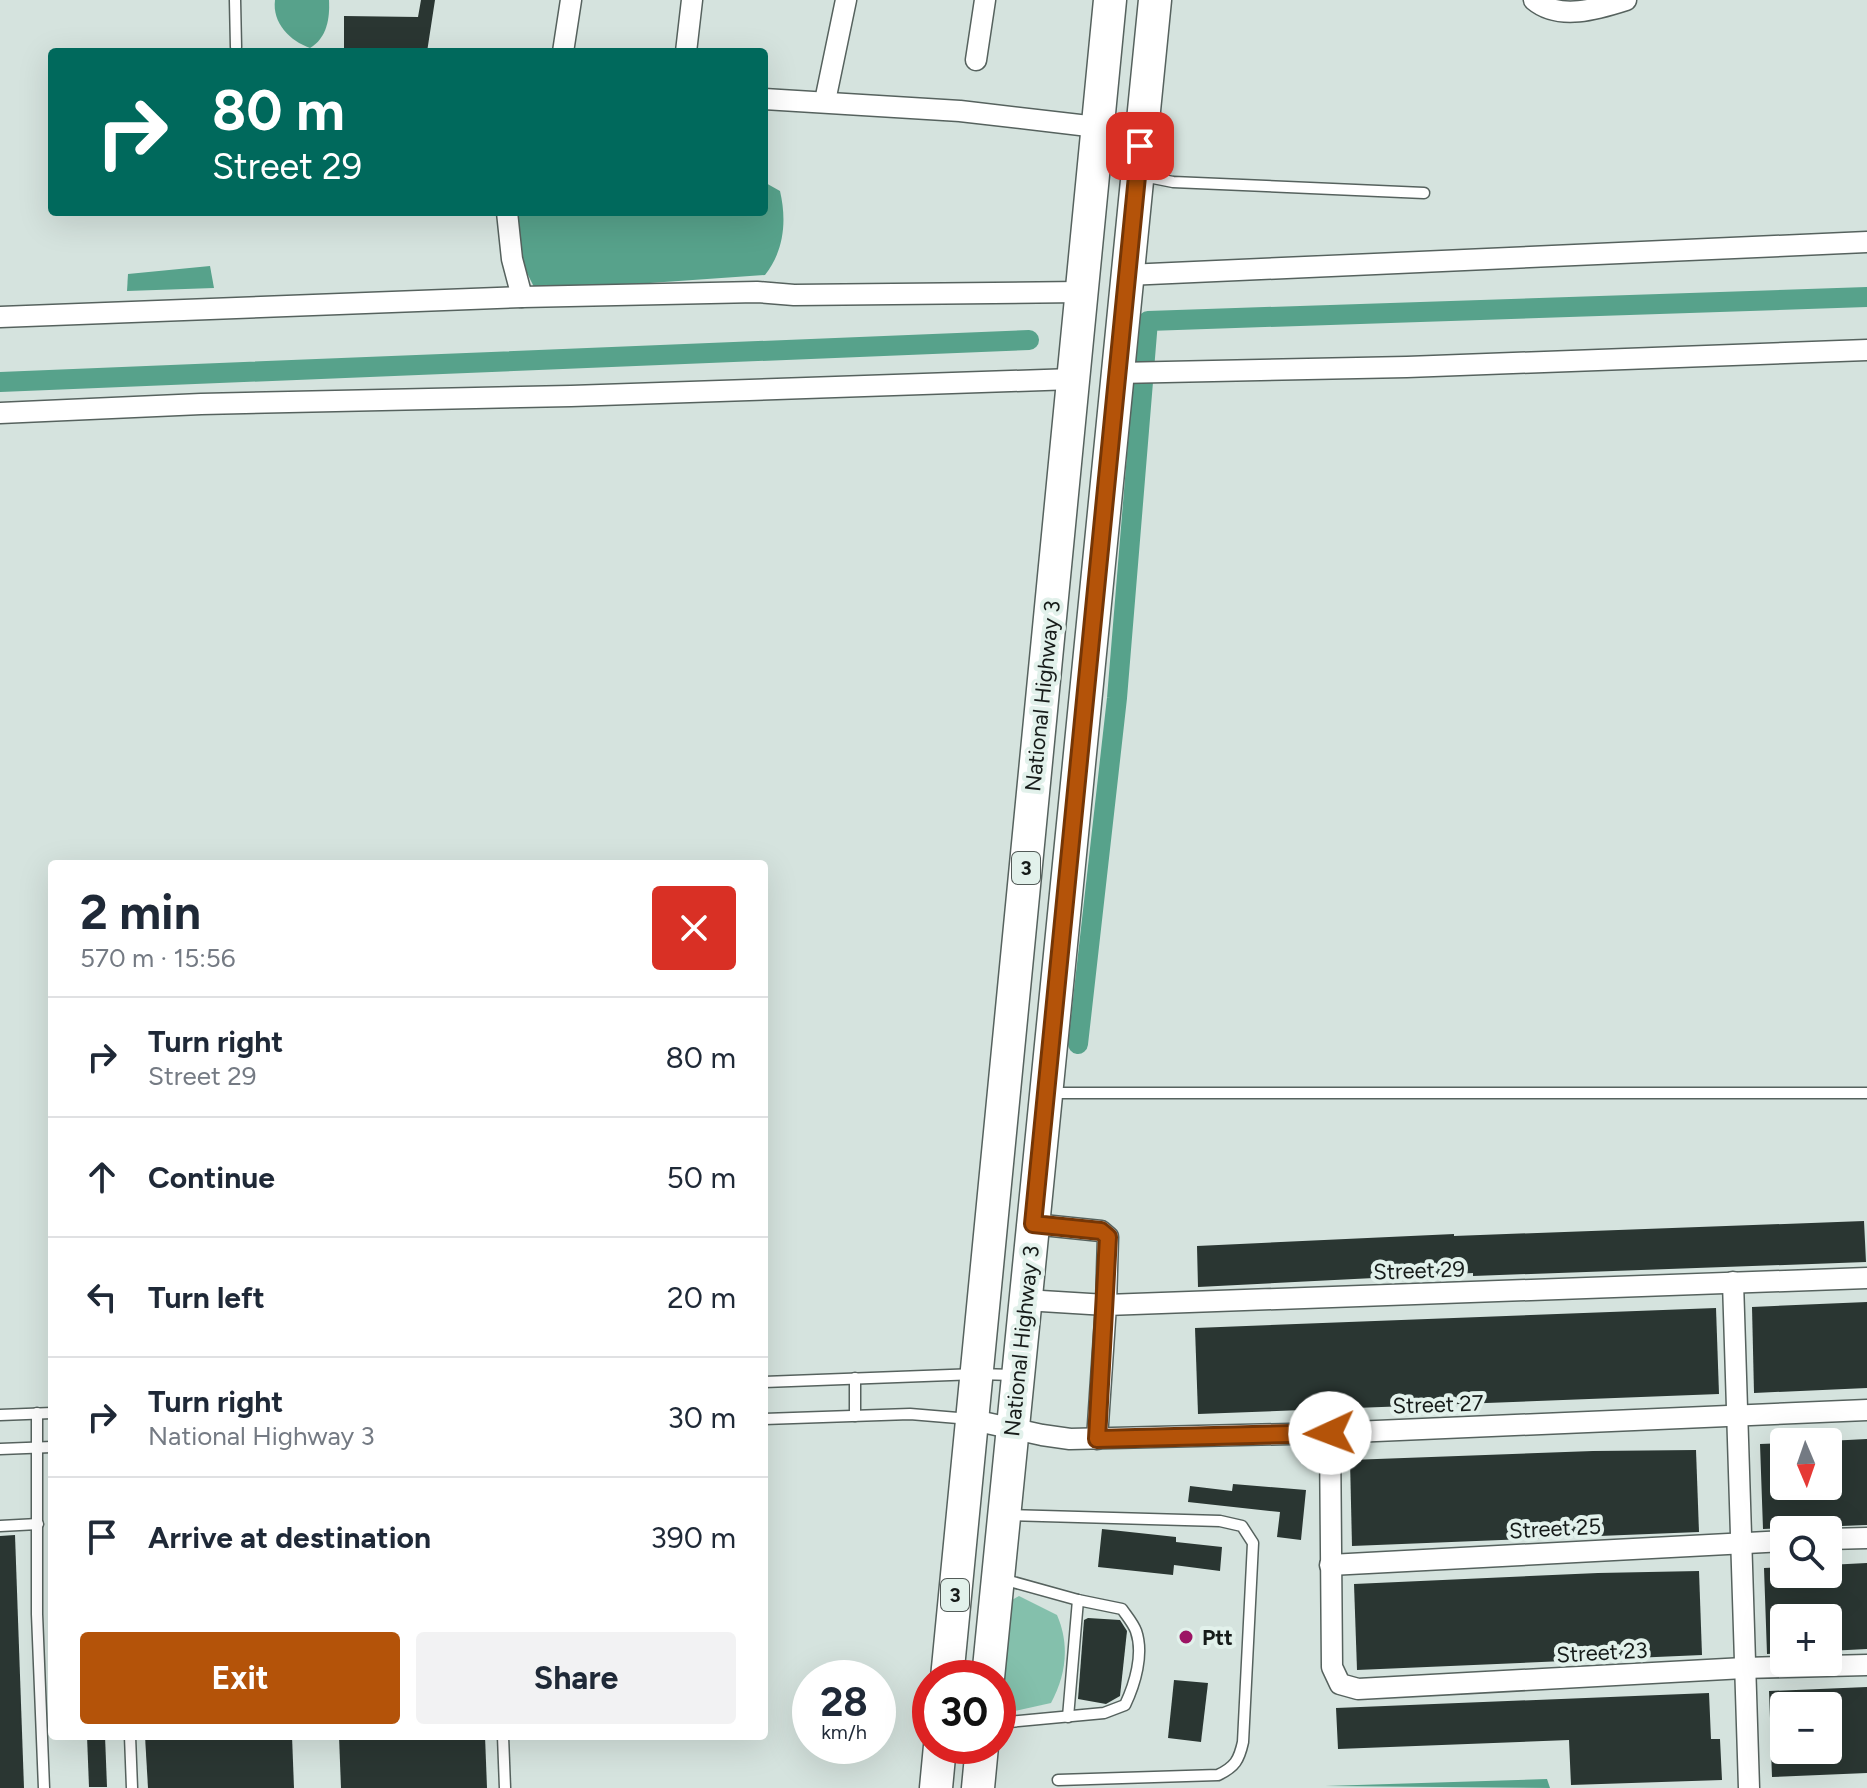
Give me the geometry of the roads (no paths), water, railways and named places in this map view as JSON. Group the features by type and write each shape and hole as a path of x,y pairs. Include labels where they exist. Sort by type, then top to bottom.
{"highway":[{"name":"National Highway 3","path":"949,1660 1110,0"},
{"name":"National Highway 3","path":"989,1660 1155,0"},
{"path":"936,1788 938,1764"},
{"path":"978,1788 980,1764"}],"street":[{"path":"564,48 571,0"},
{"path":"686,48 692,0"},
{"path":"825,101 846,0"},
{"path":"976,60 985,0"},
{"path":"1534,0 1543,7 1571,12 1626,0"},
{"path":"768,99 960,111 1097,127"},
{"path":"507,216 512,259 522,297"},
{"path":"1126,286 1867,242"},
{"path":"0,317 522,297 757,292 794,295 1081,296"},
{"path":"1118,368 1407,367 1867,350"},
{"path":"0,413 201,404 586,395 1074,370"},
{"path":"1033,1224 1101,1231 1108,1237 1097,1439"},
{"name":"Street 29","path":"1025,1300 1106,1305 1867,1278"},
{"path":"1733,1282 1749,1788"},
{"name":"Street 27","path":"973,1420 1070,1439 1097,1439 1330,1433 1867,1410"},
{"path":"1330,1433 1330,1565"},
{"path":"1842,1539 1867,1538"},
{"name":"Street 25","path":"1330,1565 1770,1541"},
{"name":"Street 23","path":"1330,1565 1332,1667 1340,1684 1358,1689 1744,1668 1867,1665"}],"lane":[{"path":"235,0 236,47"},
{"path":"1137,175 1173,182 1424,193"},
{"path":"1046,1093 1867,1093"},
{"path":"768,1382 1019,1375"},
{"path":"855,1378 855,1416"},
{"path":"37,1413 37,1614 44,1788"},
{"path":"0,1415 48,1413"},
{"path":"768,1419 910,1414 973,1420"},
{"path":"0,1449 48,1447"},
{"path":"1003,1515 1220,1521 1242,1526 1253,1543 1243,1742 1233,1767 1218,1775 1058,1780"},
{"path":"0,1526 38,1524"},
{"path":"996,1578 1122,1609 1136,1631 1138,1655 1134,1686 1125,1705 1104,1713 1016,1721"},
{"path":"1068,1717 1078,1600"},
{"path":"130,1740 132,1788"},
{"path":"503,1740 505,1788"}],"waterway":[{"path":"1078,1044 1117,698 1148,321 1867,297"},
{"path":"0,382 1029,340"}],"place":[{"name":"Ptt","path":"1186,1637"}]}
